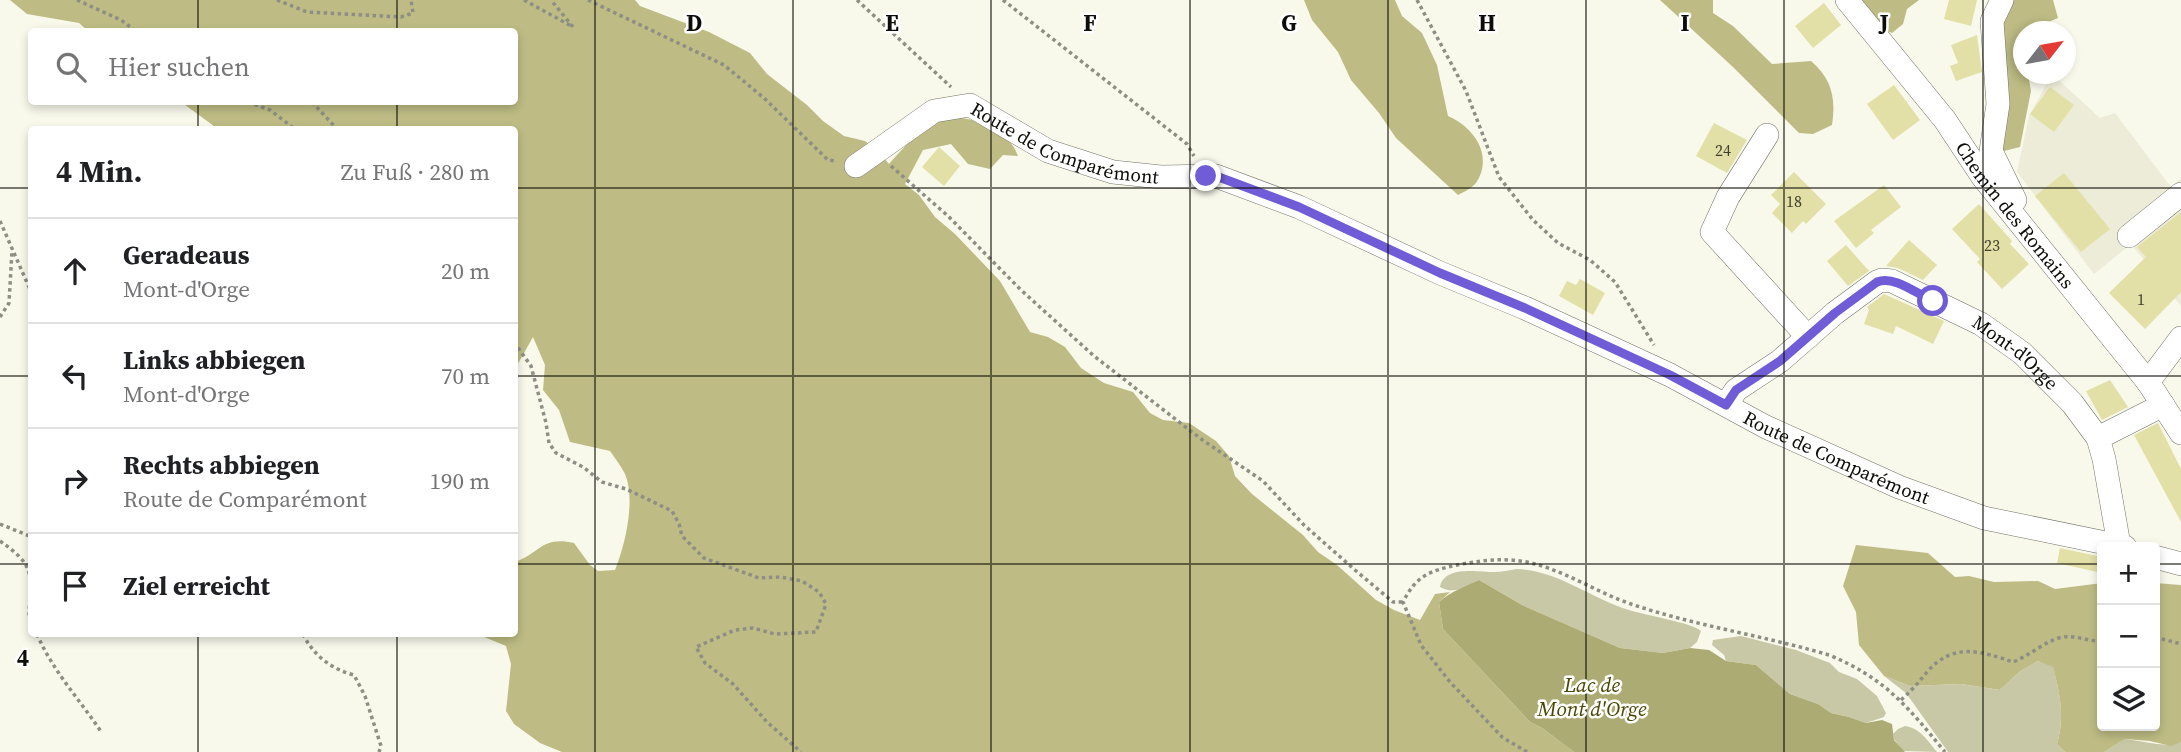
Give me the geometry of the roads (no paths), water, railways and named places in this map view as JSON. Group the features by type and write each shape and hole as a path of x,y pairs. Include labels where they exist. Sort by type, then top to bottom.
{"street":[{"name":"Chemin des Romains","path":"1847,0 1945,120 1982,176 2148,382 2181,433"},
{"path":"2002,0 1992,22 1998,104 1991,151 2038,243"},
{"name":"Route de Comparémont","path":"856,166 934,111 970,105 1048,152 1113,172 1161,177 1216,176 1299,207 1440,273 1563,315 1766,427 1845,465 1963,511 2020,527 2101,542"},
{"path":"1767,135 1728,197 1712,232 1808,337"},
{"path":"2129,236 2181,194"},
{"name":"Mont-d'Orge","path":"1726,405 1736,390 1780,361 1835,313 1877,282 1892,281 1981,324 2022,353 2072,403 2107,449 2121,542"},
{"path":"2148,382 2181,338"},
{"path":"2107,449 2163,405"},
{"path":"2160,558 2181,564"}],"water":[{"name":"Lac de Mont d'Orge","path":"1479,580 1522,605 1620,648 1663,653 1690,648 1709,650 1726,661 1756,665 1790,694 1818,704 1831,713 1866,723 1882,720 1892,724 1894,740 1905,752 1574,752 1530,722 1443,629 1439,602"}]}
